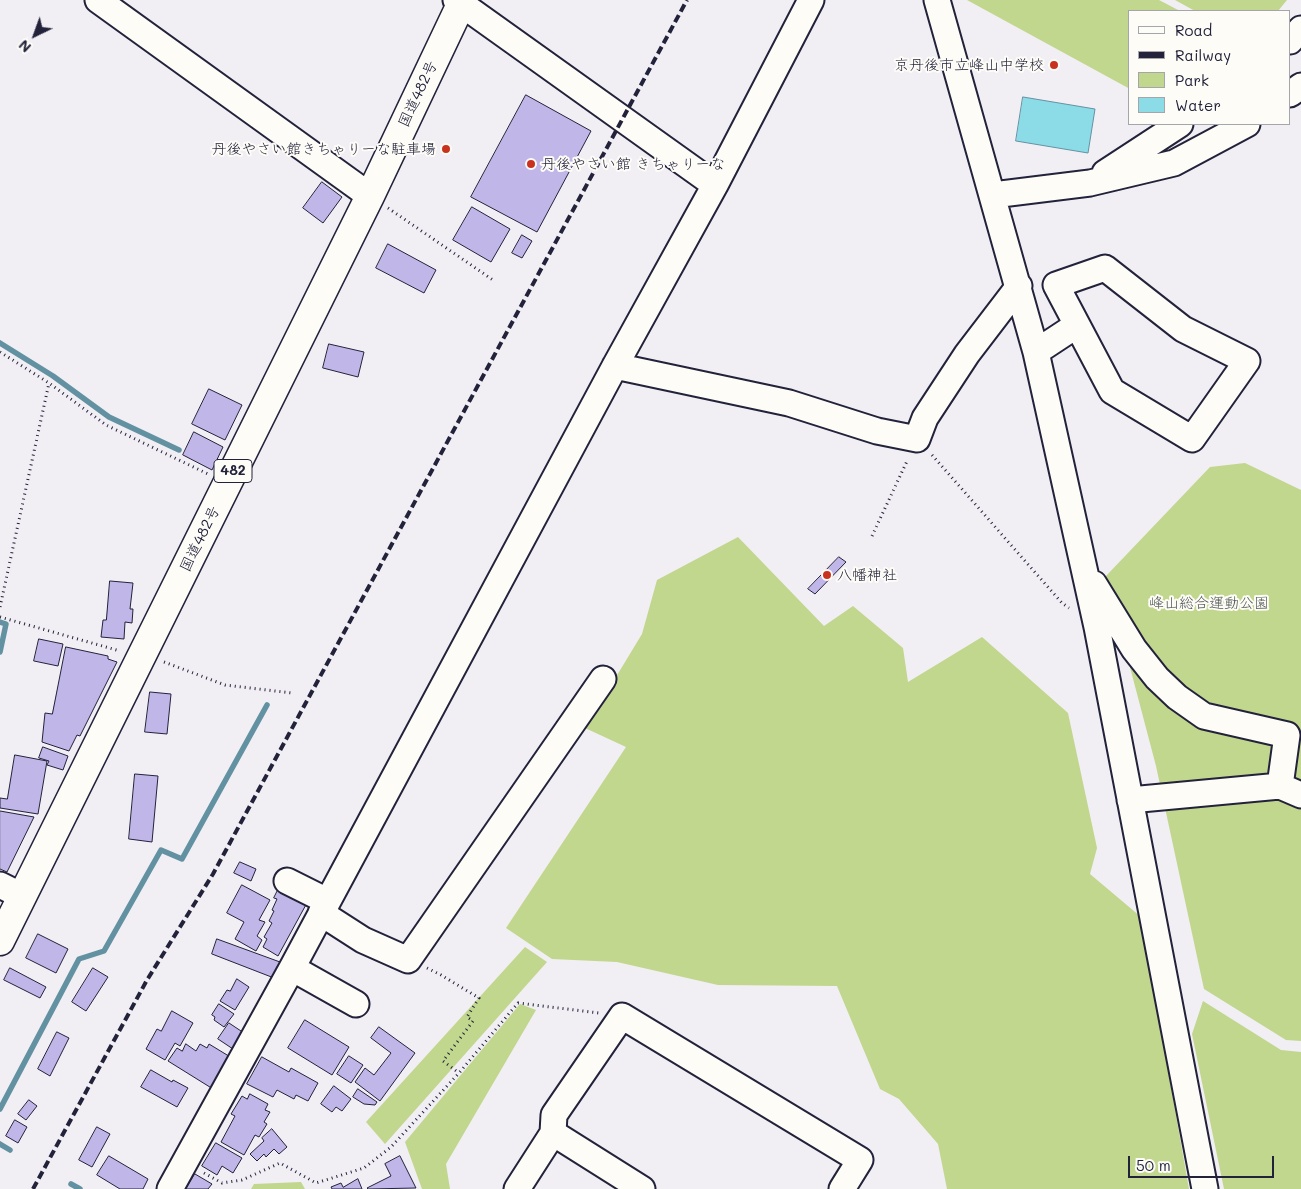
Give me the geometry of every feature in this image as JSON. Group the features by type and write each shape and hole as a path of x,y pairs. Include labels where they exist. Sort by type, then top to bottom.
{"highway":[{"name":"国道482号","path":"7,911 142,657 370,196 469,4"}],"street":[{"path":"98,0 370,196"},
{"path":"170,1189 292,968 615,366 716,185 811,0"},
{"path":"937,0 1019,286 1036,352 1084,567 1205,1189"},
{"path":"469,4 716,185"},
{"path":"1291,40 1301,29"},
{"path":"1090,183 1178,125"},
{"path":"993,195 1090,183 1174,163 1245,125"},
{"path":"1105,268 1183,329 1247,361 1192,439 1112,391 1077,325 1056,285 1105,268"},
{"path":"615,366 789,403 877,431 917,439 925,418 967,354 1019,286"},
{"path":"1036,352 1077,325"},
{"path":"1084,567 1134,649 1157,678 1177,698 1204,716 1286,735 1291,790 1130,800"},
{"path":"287,881 324,907 363,940 408,960 603,680"},
{"path":"292,968 356,1004"},
{"path":"517,1189 553,1134 554,1115 622,1016 860,1160 842,1189"},
{"path":"553,1134 642,1189"}],"path":[{"path":"370,196 493,280"},
{"path":"0,352 49,383 106,425 227,484"},
{"path":"0,607 49,383"},
{"path":"872,536 917,439 1062,603 1096,627"},
{"path":"0,616 69,638 170,664 224,684 292,693"},
{"path":"408,960 441,975 479,998 467,1017 473,1021 443,1061 459,1073"},
{"path":"184,1163 222,1183 242,1180 280,1163 316,1182 364,1168 391,1148 459,1073 518,1003 622,1016"}],"green space":[{"path":"967,0 1159,0 1178,10 1128,10 1128,88"},
{"path":"1175,0 1287,0 1279,10 1193,10"},
{"name":"峰山総合運動公園","path":"1245,463 1301,490 1301,1041 1286,1040 1204,989 1156,766 1106,576 1210,467"},
{"path":"738,537 824,626 853,606 903,648 908,682 982,637 1068,713 1097,848 1090,874 1141,917 1189,1189 947,1189 938,1144 899,1099 880,1089 837,986 718,985 617,962 552,959 506,928 626,747 585,728 642,634 657,580"},
{"path":"525,947 547,962 385,1144 366,1122"},
{"path":"1203,1001 1281,1050 1301,1052 1301,1189 1224,1189 1192,1034"},
{"path":"520,1004 536,1010 446,1164 450,1189 422,1189 405,1142"},
{"path":"301,1182 305,1189 251,1189 254,1184"}],"water":[{"path":"1023,97 1095,109 1088,153 1016,141"}],"building":[{"name":"丹後やさい館 きちゃりーな","path":"526,95 591,131 537,232 471,197"},
{"path":"322,182 342,197 323,223 303,208"},
{"path":"472,207 510,229 491,262 453,240"},
{"path":"522,235 532,241 522,258 512,253"},
{"path":"388,244 436,270 424,293 376,268"},
{"path":"329,344 364,352 358,377 323,368"},
{"path":"209,389 242,405 225,440 192,424"},
{"path":"194,432 223,447 212,470 183,455"},
{"name":"八幡神社","path":"839,557 846,562 815,594 808,589"},
{"path":"110,581 133,583 130,609 133,609 132,623 125,622 124,639 101,637 103,620 106,620"},
{"path":"39,639 63,644 58,666 34,661"},
{"path":"66,647 108,656 108,659 117,662 80,736 77,735 69,751 42,742 45,713 52,714"},
{"path":"150,692 171,694 167,734 145,732"},
{"path":"43,747 68,756 63,770 47,765 49,761 39,758"},
{"path":"15,755 47,761 38,814 0,808 0,798 7,799"},
{"path":"135,774 158,776 152,842 129,839"},
{"path":"0,811 34,817 7,872 0,869"},
{"path":"240,862 256,869 251,881 234,873"},
{"path":"242,885 270,900 259,920 265,922 257,936 262,940 256,951 235,939 244,922 227,913"},
{"path":"280,886 308,901 278,956 263,947 267,939 264,937 272,923 269,921 277,899 274,898"},
{"path":"38,934 68,949 56,973 26,958"},
{"path":"217,939 280,962 274,978 212,954"},
{"path":"10,968 46,987 40,998 4,980"},
{"path":"93,968 108,977 86,1011 72,1002"},
{"path":"237,979 249,987 235,1010 220,1001 227,990 230,991"},
{"path":"219,1004 234,1014 224,1027 214,1020 215,1017 212,1015"},
{"path":"172,1011 193,1023 180,1046 175,1043 165,1060 146,1049 157,1029 161,1031"},
{"path":"305,1020 349,1047 332,1075 288,1048"},
{"path":"229,1023 244,1033 233,1049 218,1039"},
{"path":"379,1027 415,1053 380,1101 355,1082 365,1068 374,1075 391,1053 371,1038"},
{"path":"57,1032 69,1038 50,1076 38,1069"},
{"path":"186,1044 196,1051 200,1044 207,1048 209,1044 232,1058 213,1089 168,1061 177,1048 182,1051"},
{"path":"349,1056 363,1065 351,1083 337,1074"},
{"path":"262,1057 289,1072 291,1068 318,1083 308,1101 296,1095 294,1099 277,1090 273,1097 247,1084"},
{"path":"151,1070 172,1082 173,1080 188,1088 177,1107 141,1087"},
{"path":"334,1086 351,1099 342,1111 336,1107 332,1112 321,1104"},
{"path":"358,1089 377,1102 375,1105 364,1104 353,1097"},
{"path":"250,1094 268,1104 265,1110 270,1112 264,1122 267,1124 259,1137 255,1135 244,1155 221,1142 235,1116 231,1114 242,1096 247,1099"},
{"path":"29,1100 37,1106 26,1120 18,1114"},
{"path":"15,1120 27,1127 18,1143 6,1136"},
{"path":"97,1127 110,1134 92,1167 79,1160"},
{"path":"272,1129 287,1147 279,1154 274,1149 266,1157 264,1154 257,1161 250,1154 264,1141 262,1138"},
{"path":"216,1143 242,1158 233,1173 222,1166 217,1175 202,1166"},
{"path":"109,1156 148,1179 143,1189 120,1189 97,1175"},
{"path":"400,1156 416,1188 367,1188 391,1176 385,1164"},
{"path":"195,1174 212,1184 208,1189 186,1189"},
{"path":"358,1179 362,1189 332,1189 331,1187 341,1183 343,1187"}],"waterway":[{"path":"0,343 53,376 109,417 179,450"},
{"path":"0,622 6,624 0,652"},
{"path":"0,1109 79,959 104,951 161,850 182,859 267,705"},
{"path":"0,1144 10,1150"},
{"path":"71,1184 80,1189"}],"railway":[{"path":"33,1189 147,980 213,874 687,0"}],"place":[{"name":"京丹後市立峰山中学校","path":"1054,65"},
{"name":"丹後やさい館きちゃりーな駐車場","path":"446,149"},
{"name":"丹後やさい館 きちゃりーな","path":"531,164"},
{"name":"八幡神社","path":"827,575"}]}
